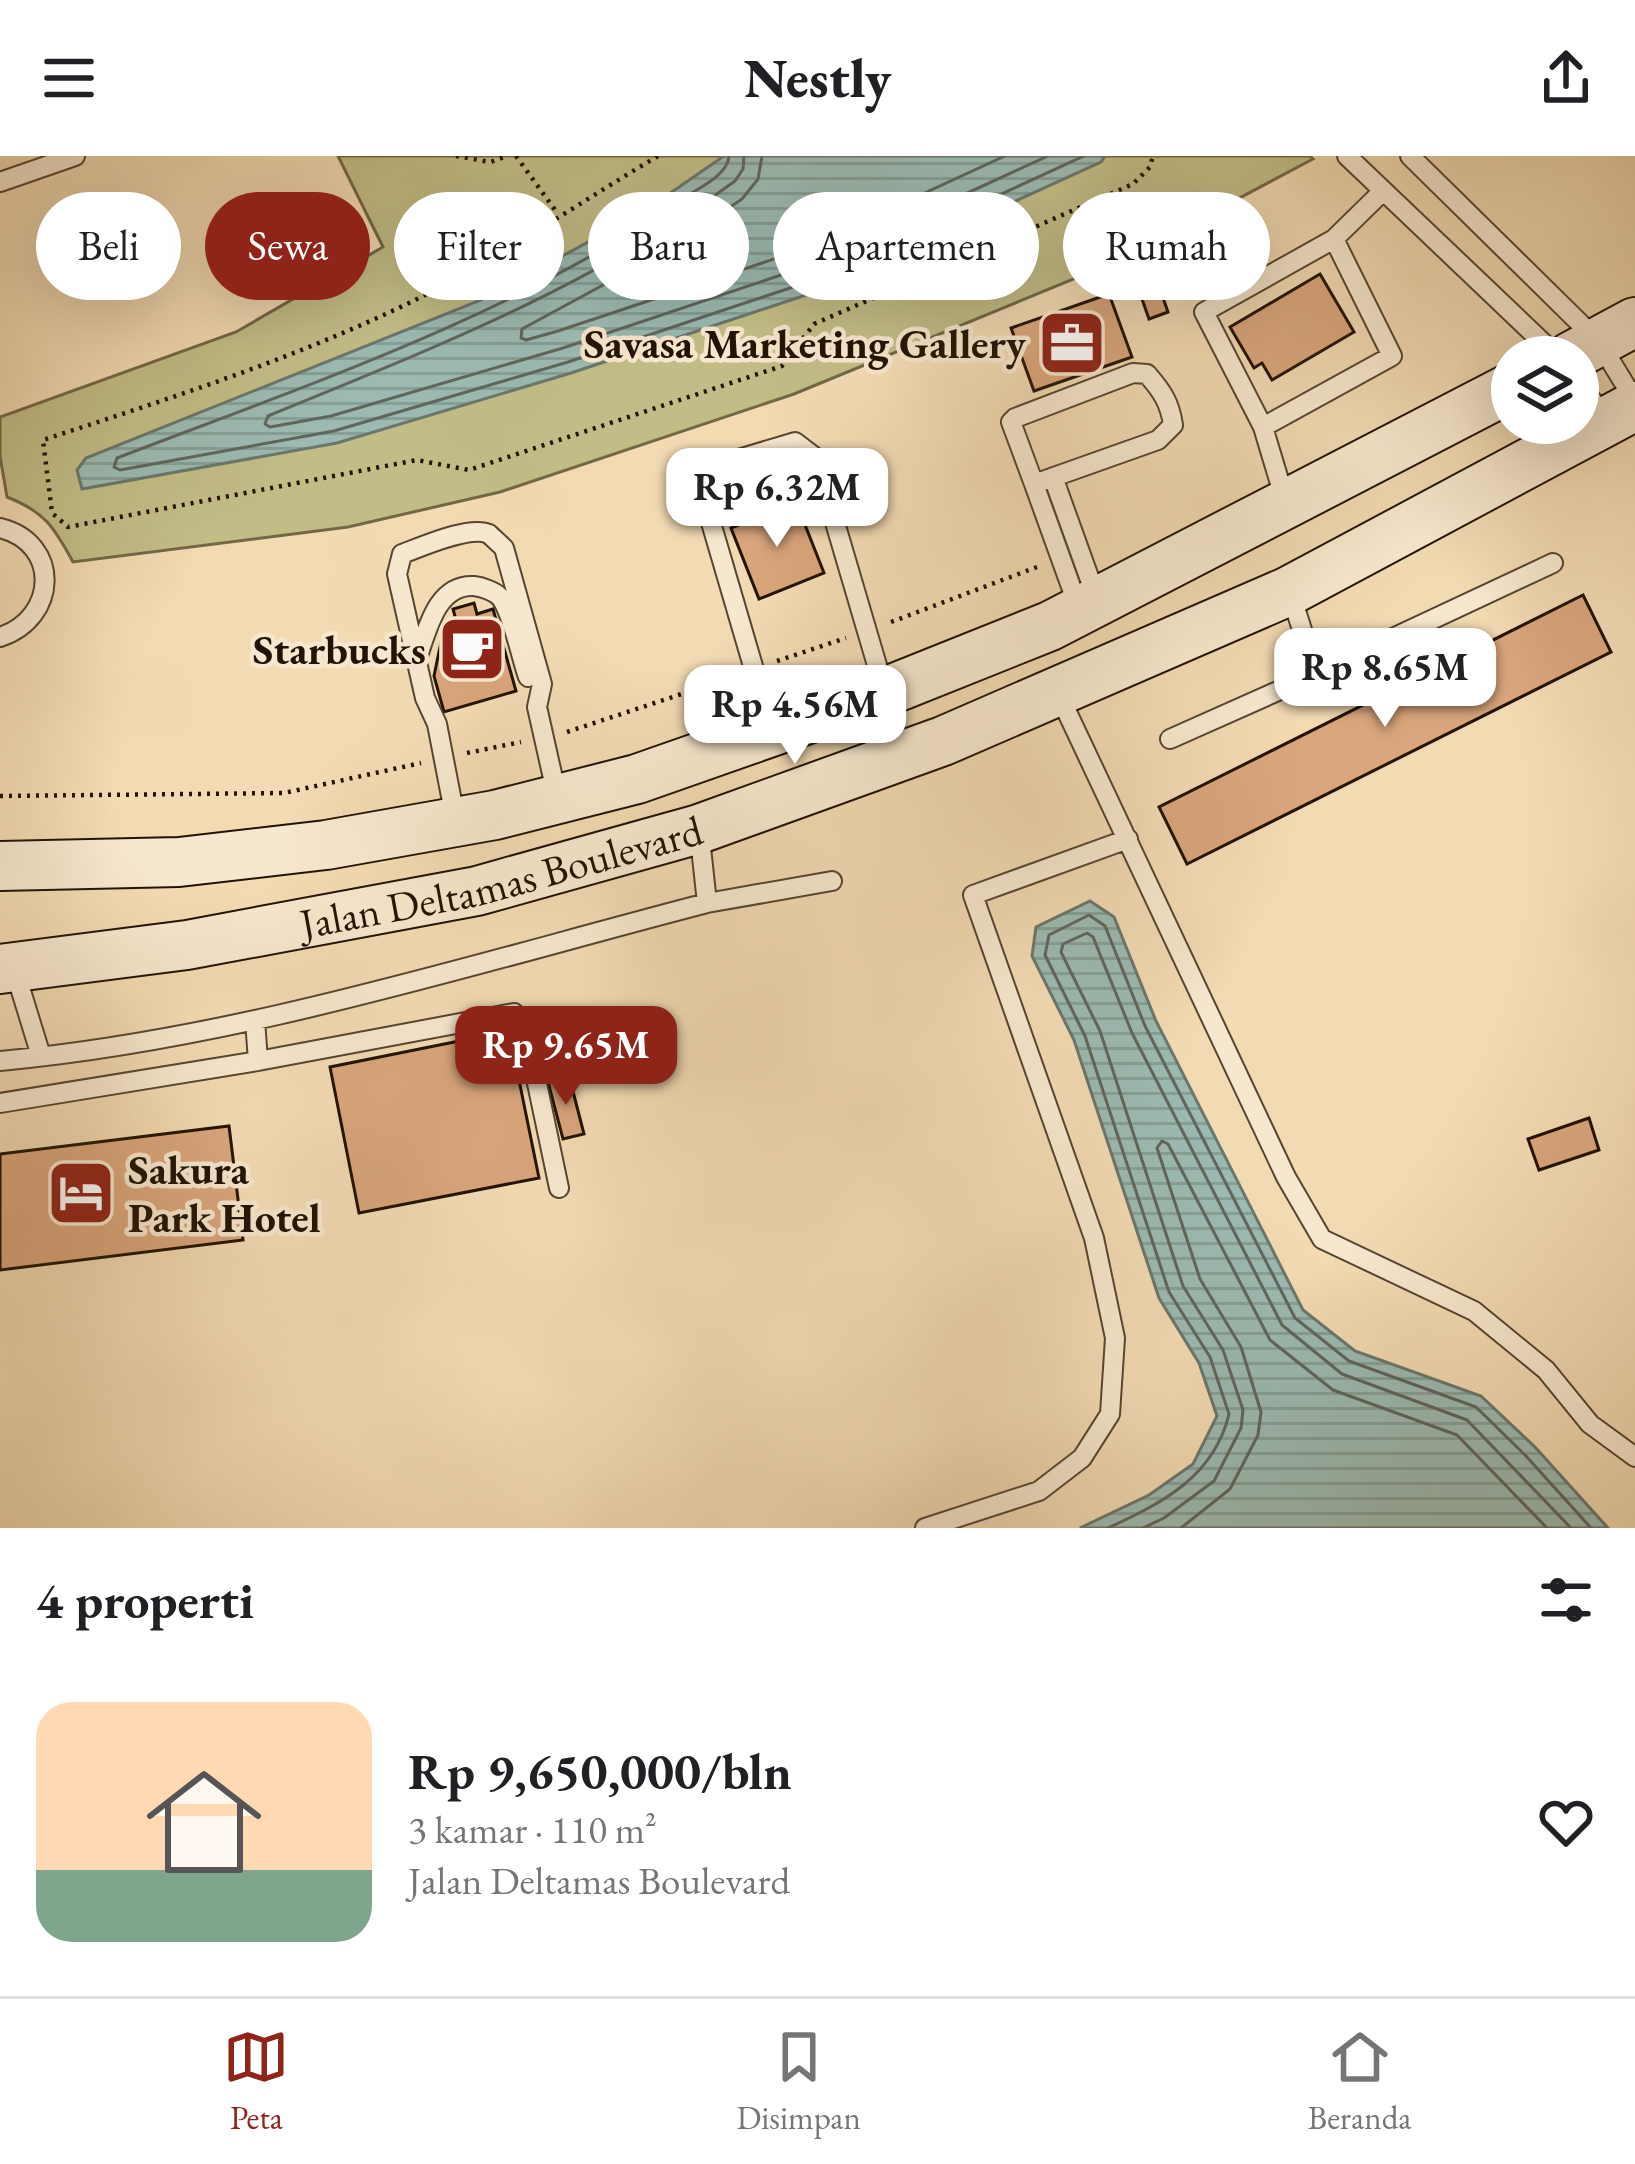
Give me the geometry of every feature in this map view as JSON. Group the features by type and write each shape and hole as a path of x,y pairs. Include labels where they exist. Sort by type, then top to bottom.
{"street":[{"path":"0,866 179,862 326,845 456,822 638,779 885,692 1050,626 1491,398"},
{"name":"Jalan Deltamas Boulevard","path":"7,969 187,945 477,891 699,829 921,749 1289,591 1626,409"}],"lane":[{"path":"0,182 75,156"},
{"path":"1347,156 1383,191 1568,336"},
{"path":"1410,156 1573,336"},
{"path":"1286,505 1263,427 1204,312 1334,239 1383,191"},
{"path":"1263,427 1392,356 1334,239"},
{"path":"1599,368 1626,409"},
{"path":"1599,368 1626,409"},
{"path":"1043,481 1158,440 1173,425 1162,391 1147,374 1133,373 1011,422 1012,432 1043,481 1089,606"},
{"path":"772,731 700,484 715,466 795,442 816,458 885,692"},
{"path":"1043,481 1059,558 1089,606"},
{"path":"0,528 23,538 34,550 45,579 44,596 28,622 0,637"},
{"path":"456,822 437,724 425,698 397,574 402,554 476,531 489,534 504,548 542,684 537,707"},
{"path":"1170,739 1553,563"},
{"path":"416,661 437,605 448,593 469,585 500,598 537,707 558,799"},
{"path":"1289,591 1316,674"},
{"path":"1058,693 1286,1177 1322,1239 1474,1311 1546,1370 1590,1424 1635,1457"},
{"path":"699,829 707,903"},
{"path":"925,1528 1040,1490 1082,1458 1109,1414 1114,1338 1094,1238 973,895 1128,839"},
{"path":"0,1061 255,1020 707,903 832,881"},
{"path":"7,969 40,1057"},
{"path":"0,1103 514,1013 526,1031 559,1188"},
{"path":"255,1020 258,1061"}],"path":[{"path":"456,156 490,162 507,156"},
{"path":"516,156 542,192"},
{"path":"564,212 658,156"},
{"path":"414,300 218,383 43,440 52,513 68,527 417,460 469,470 782,366 814,324 1132,184 1150,167 1153,156"},
{"path":"0,796 284,793 576,730 865,632 1059,558"}],"shaded area":[{"path":"338,156 1313,159 1251,192 1063,192 1063,283 1039,293 1039,192 773,192 773,300 1023,300 794,394 500,492 348,527 73,562 47,522 7,497 0,417 236,332 291,300 370,300 370,255 383,247 370,221 370,192 356,192"}],"water":[{"path":"724,156 1105,156 1035,192 773,192 773,300 791,300 337,443 82,489 77,470 86,458 481,300 564,300 564,255 588,242 588,300 749,300 749,192 672,192"},
{"path":"1090,901 1114,917 1156,1021 1303,1310 1355,1351 1481,1396 1608,1528 1080,1528 1149,1495 1193,1464 1217,1416 1199,1363 1159,1298 1074,1040 1032,956 1036,927"}],"building":[{"path":"1320,274 1354,332 1272,380 1262,363 1254,368 1230,327"},
{"name":"Savasa Marketing Gallery","path":"1092,300 1111,300 1132,357 1034,391 1011,328"},
{"path":"1142,300 1164,300 1168,312 1149,319"},
{"path":"796,502 824,573 759,599 731,528"},
{"path":"1583,595 1611,652 1187,864 1159,807"},
{"name":"Starbucks","path":"474,603 477,614 493,609 516,691 444,712 434,676 445,623 456,620 453,609"},
{"path":"509,1031 539,1178 359,1213 330,1067"},
{"path":"569,1076 584,1134 563,1139 548,1082"},
{"path":"1589,1118 1599,1150 1539,1170 1528,1139"},
{"path":"229,1126 243,1240 0,1270 0,1154"}],"place":[{"name":"Savasa Marketing Gallery","path":"1072,343"},
{"name":"Starbucks","path":"472,649"},
{"name":"Sakura Park Hotel","path":"81,1193"}]}
